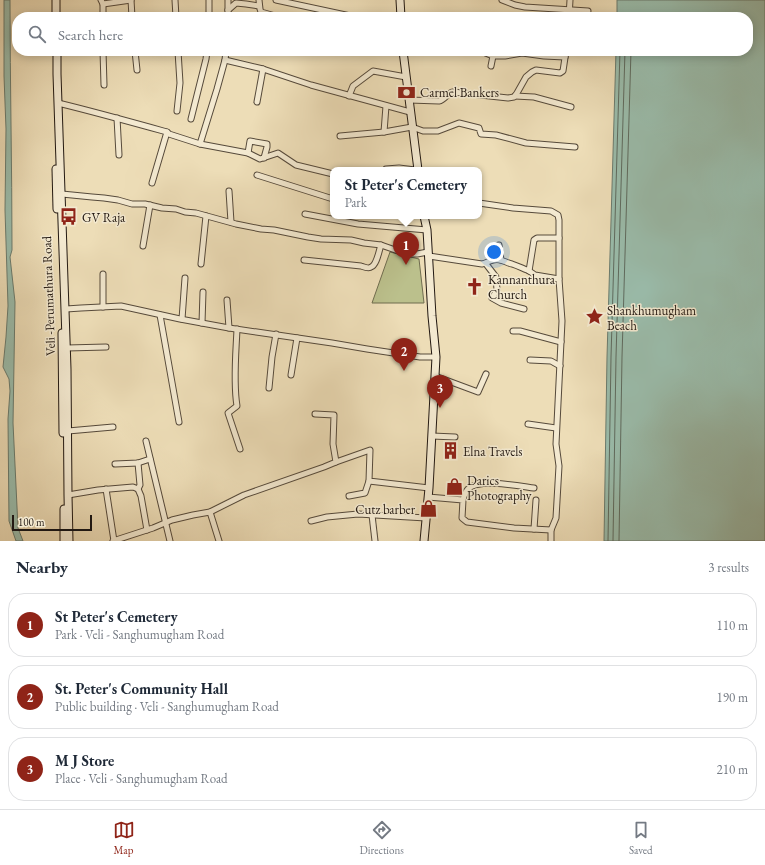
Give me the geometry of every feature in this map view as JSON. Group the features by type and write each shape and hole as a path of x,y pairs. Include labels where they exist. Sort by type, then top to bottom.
{"main road":[{"path":"52,0 52,12"},
{"path":"56,0 56,12"},
{"path":"400,0 401,12"},
{"name":"Veli -Perumathura Road","path":"52,56 61,304 64,541"},
{"path":"57,56 67,348 69,541"},
{"path":"404,56 418,167"},
{"path":"424,541 436,357 427,230 425,219"}],"street":[{"path":"103,12 102,2 131,0 132,12"},
{"path":"175,0 176,12"},
{"path":"209,0 209,12"},
{"path":"228,0 228,10"},
{"path":"259,0 261,12"},
{"path":"276,0 332,12"},
{"path":"502,0 514,5 525,7 588,11"},
{"path":"569,10 570,0"},
{"path":"228,10 236,3 260,6"},
{"path":"104,56 104,85"},
{"path":"136,56 137,70"},
{"path":"177,111 180,83 178,56"},
{"path":"191,118 206,56"},
{"path":"200,144 208,122 225,56"},
{"path":"491,66 493,56 506,56"},
{"path":"515,96 526,76 532,72 536,70 560,73 563,71 565,57 544,56"},
{"path":"225,60 263,69 311,85 410,112"},
{"path":"257,102 263,69"},
{"path":"349,96 353,86 372,71 406,77"},
{"path":"409,100 439,101 443,100 451,92 453,92 508,98 515,96 534,97 571,107"},
{"path":"58,103 167,132 200,144 248,153 260,159 278,153 296,165 330,173"},
{"path":"384,132 386,106"},
{"path":"117,118 120,154"},
{"path":"340,136 384,132 412,127 423,131 438,131 459,123 479,128 481,134 496,135 526,143 575,147"},
{"path":"152,182 167,132"},
{"path":"248,153 250,141 267,144 268,147 264,158"},
{"path":"257,175 330,198"},
{"path":"229,190 230,222"},
{"path":"62,194 104,198 132,204 144,204 176,209 261,229 321,239 351,240 381,245 411,254 428,254 482,264 486,264 495,259 501,260 518,265 529,270 535,275 559,279"},
{"path":"482,203 551,211 558,214 560,220 559,279 562,321 556,428 556,444 559,466 557,511 551,530 551,541"},
{"path":"143,246 150,205"},
{"path":"305,214 330,219"},
{"path":"201,264 206,216"},
{"path":"332,219 358,224 427,230"},
{"path":"529,270 534,240 537,238 559,238"},
{"path":"304,260 370,268 375,263 381,245"},
{"path":"499,245 501,260"},
{"path":"486,264 496,277 497,290 492,298 501,303 524,309"},
{"path":"103,274 103,307"},
{"path":"182,319 185,278"},
{"path":"202,323 203,292"},
{"path":"227,300 229,328"},
{"path":"66,310 120,306 229,328 367,349 436,357"},
{"path":"160,315 179,422"},
{"path":"237,329 235,360 237,406 228,413 240,449"},
{"path":"513,331 520,331 561,342"},
{"path":"269,388 276,334"},
{"path":"291,375 296,338"},
{"path":"67,348 106,347"},
{"path":"530,360 550,360 560,366"},
{"path":"435,376 478,392 486,374"},
{"path":"315,414 334,415 333,444 336,462"},
{"path":"528,424 556,428"},
{"path":"68,431 113,427"},
{"path":"432,436 455,437"},
{"path":"146,441 170,541"},
{"path":"106,489 113,541 166,523 193,515 210,512 244,495 370,450 369,481 365,493 349,496"},
{"path":"115,464 138,463 150,458"},
{"path":"138,463 140,485 138,489 141,496 147,530"},
{"path":"369,481 428,488"},
{"path":"534,488 488,483 477,484 469,487 463,500 462,518 467,522 514,528 551,530"},
{"path":"68,495 106,489 133,487 138,489"},
{"path":"428,497 463,500"},
{"path":"534,529 536,500"},
{"path":"210,512 219,541"},
{"path":"310,521 327,517 358,514 426,518"},
{"path":"372,515 375,541"}],"green space":[{"path":"390,252 419,259 424,303 372,303"}],"water":[{"path":"4,0 10,0 12,250 10,257 15,302 13,423 18,528 23,541 16,541 9,521 8,419 10,391 9,379 3,367 8,306 5,210 6,129"},
{"path":"617,0 765,0 765,541 604,541 607,357 616,56 753,56 753,12 617,12"}],"place":[{"name":"Carmel Bankers","path":"407,92"},
{"name":"GV Raja","path":"69,217"},
{"name":"St Peter's Cemetery","path":"406,265"},
{"name":"Kannanthura Church","path":"475,286"},
{"name":"Shankhumugham Beach","path":"594,317"},
{"name":"St. Peter's Community Hall","path":"404,371"},
{"name":"M J Store","path":"440,408"},
{"name":"Elna Travels","path":"450,451"},
{"name":"Darics Photography","path":"454,487"},
{"name":"Cutz barber","path":"428,509"}]}
